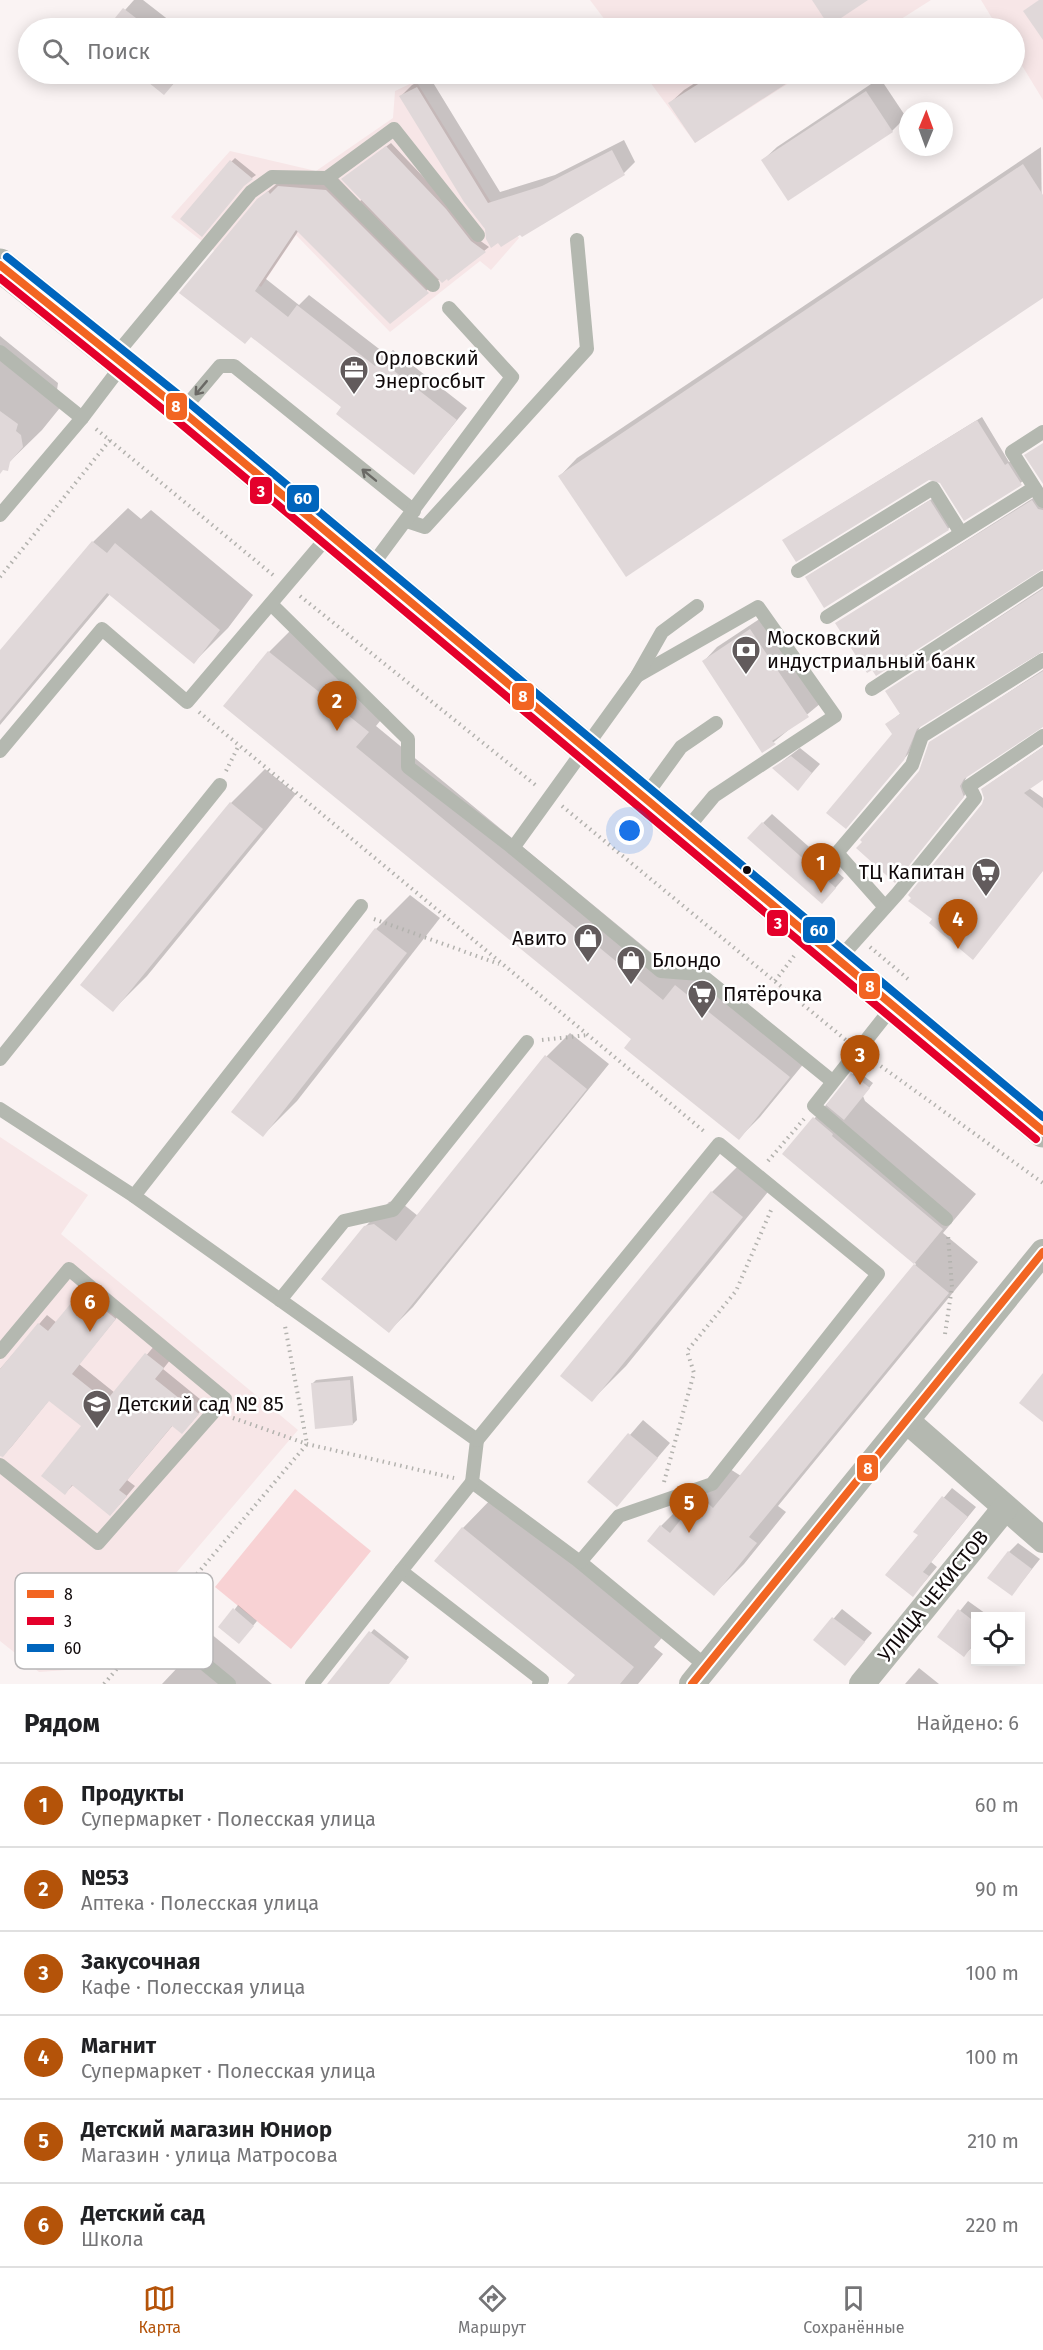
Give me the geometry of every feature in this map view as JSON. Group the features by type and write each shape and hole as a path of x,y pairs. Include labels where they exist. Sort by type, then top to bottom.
{"street":[{"path":"0,265 182,411 1043,1131"},
{"path":"700,1676 1043,1252"},
{"path":"907,1420 1043,1540"},
{"name":"УЛИЦА ЧЕКИСТОВ","path":"862,1684 1005,1508"}],"lane":[{"path":"0,515 82,418 118,361 251,192 272,177 327,178 394,129 478,235"},
{"path":"327,178 433,285"},
{"path":"182,411 220,366 234,366 410,516 425,526 587,349 577,240"},
{"path":"370,568 512,377 449,308"},
{"path":"0,352 82,418"},
{"path":"1043,432 1012,452 1043,501"},
{"path":"798,571 933,488 961,533"},
{"path":"827,617 1034,488"},
{"path":"0,751 102,629 187,702 329,535"},
{"path":"872,689 1043,578"},
{"path":"271,604 408,739 408,767 513,849 661,971 700,974 832,1081"},
{"path":"513,849 637,676 662,632 697,606"},
{"path":"637,676 758,607 834,716 714,796 686,831"},
{"path":"885,907 837,853 912,765 922,736 1043,660"},
{"path":"644,798 681,747 716,723"},
{"path":"839,959 975,798 969,786 1043,736"},
{"path":"0,1059 220,785"},
{"path":"134,1196 359,909"},
{"path":"894,1005 814,1106 946,1219"},
{"path":"280,1300 344,1221 393,1210 526,1042"},
{"path":"0,1109 134,1196 477,1440"},
{"path":"312,1684 472,1482 477,1440 719,1144 878,1274 712,1484 619,1516 579,1562"},
{"path":"0,1352 69,1269 225,1399 98,1543 0,1465"},
{"path":"472,1482 579,1562 700,1676"},
{"path":"401,1571 542,1680 539,1684"},
{"path":"211,1669 229,1684"}],"path":[{"path":"0,577 110,440"},
{"path":"187,702 719,1144"},
{"path":"220,785 239,745"},
{"path":"359,909 504,965"},
{"path":"526,1042 588,1035"},
{"path":"757,1175 814,1106"},
{"path":"658,1503 694,1373 687,1351 736,1291 779,1192"},
{"path":"943,1342 952,1287 946,1219"},
{"path":"280,1300 307,1444"},
{"path":"215,1410 307,1444 472,1482"},
{"path":"197,1573 307,1444"},
{"path":"104,1684 116,1669"}],"shaded area":[{"path":"590,0 931,0 903,18 604,18"},
{"path":"981,0 1043,0 1043,100 1025,70 1025,18 992,18"},
{"path":"410,84 418,84 492,204 519,238 491,270 480,261 390,332 296,235 261,287 171,217 230,151 316,171 393,118 395,91"},
{"path":"651,84 787,84 695,143"},
{"path":"0,1137 88,1195 61,1234 298,1430 176,1573 15,1573 15,1653 0,1641"},
{"path":"295,1489 371,1551 291,1649 215,1587"},
{"path":"35,1669 81,1669 39,1672"}],"building":[{"path":"812,0 868,0 841,18 824,18"},
{"path":"1039,0 1043,0 1043,40 1023,11"},
{"path":"123,8 136,18 115,18"},
{"path":"150,84 173,84 164,95"},
{"path":"698,84 786,84 695,143 668,103"},
{"path":"417,87 488,203 542,186 612,150 625,175 522,237 520,235 501,247 498,243 491,248 486,239 485,229 464,202 399,96"},
{"path":"866,91 893,132 788,201 761,160"},
{"path":"386,146 446,209 471,241 486,252 448,281 447,279 442,283 341,179"},
{"path":"230,160 253,179 244,186 202,237 180,219"},
{"path":"1023,164 1043,195 1043,298 626,577 558,476"},
{"path":"278,186 326,190 429,293 390,324 296,230 255,291 288,317 297,305 375,366 380,360 457,420 414,475 336,414 341,407 251,337 245,344 179,293 257,199 268,191 270,194"},
{"path":"0,411 18,424 16,431 21,435 23,447 10,462 8,471 3,470 0,474"},
{"path":"977,420 1005,465 1008,463 1022,485 964,521 940,483 929,480 796,562 782,540"},
{"path":"1043,443 1043,484 1024,455"},
{"path":"930,500 949,530 824,608 805,577"},
{"path":"1032,500 1038,509 1043,510 1043,569 876,676 872,670 867,673 835,623"},
{"path":"92,541 107,553 115,543 220,630 194,664 107,593 0,721 0,650"},
{"path":"1043,589 1043,651 917,729 904,760 846,829 826,813 892,734 885,724 900,714 885,691"},
{"name":"Московский индустриальный банк","path":"750,629 809,717 772,741 776,744 762,753 702,661"},
{"path":"268,651 369,732 356,747 663,1000 675,985 790,1077 739,1140 624,1048 631,1039 223,706"},
{"path":"1043,671 1043,727 964,779 960,786 964,797 895,883 856,848 862,842 860,840 919,771 929,742"},
{"path":"1043,747 1043,780 1024,793 1043,808 1043,871 973,960 929,923 932,919 908,901 911,898 908,895 982,804 984,798 981,789"},
{"path":"791,756 812,773 798,791 772,768"},
{"path":"230,802 263,829 113,1012 80,985"},
{"path":"762,822 836,888 822,904 747,838"},
{"path":"375,928 407,953 263,1137 231,1112"},
{"path":"545,1055 587,1089 389,1333 321,1279 364,1226 374,1224 396,1241"},
{"path":"851,1073 870,1088 844,1120 826,1105"},
{"path":"813,1117 833,1134 832,1136 943,1229 914,1264 782,1154"},
{"path":"711,1191 743,1217 592,1402 560,1376"},
{"path":"914,1264 949,1293 749,1537 757,1543 714,1596 647,1541 660,1525 670,1533 698,1498 701,1497 713,1508"},
{"path":"81,1291 116,1319 72,1374 106,1401 145,1353 164,1368 155,1379 199,1414 182,1434 172,1426 119,1490 127,1496 110,1516 72,1485 65,1495 41,1476 81,1426 49,1401 3,1457 0,1456 0,1369 38,1323 48,1331"},
{"path":"1043,1373 1043,1422 1019,1403"},
{"path":"350,1380 353,1425 315,1429 311,1383"},
{"path":"628,1433 658,1458 617,1507 587,1482"},
{"path":"942,1496 968,1517 923,1572 929,1576 913,1597 885,1575 918,1535 913,1532"},
{"path":"462,1527 634,1667 620,1684 567,1684 575,1675 434,1561"},
{"path":"1008,1551 1032,1569 1012,1596 987,1578"},
{"path":"233,1608 254,1626 239,1644 218,1627"},
{"path":"958,1609 971,1619 971,1647 964,1657 937,1637"},
{"path":"832,1617 865,1642 845,1666 813,1640"},
{"path":"369,1631 407,1661 389,1684 327,1684"}],"transit line":[{"name":"60","path":"7,257 189,403 1043,1117"},
{"name":"8","path":"0,265 182,411 1043,1131"},
{"name":"3","path":"0,278 175,419 1036,1139"},
{"name":"8","path":"692,1684 1043,1252"}],"place":[{"name":"Орловский Энергосбыт","path":"354,396"},
{"name":"Московский индустриальный банк","path":"746,676"},
{"name":"№53","path":"337,731"},
{"name":"Продукты","path":"821,893"},
{"name":"ТЦ Капитан","path":"986,898"},
{"name":"Магнит","path":"958,949"},
{"name":"Авито","path":"588,964"},
{"name":"Блондо","path":"631,986"},
{"name":"Пятёрочка","path":"702,1020"},
{"name":"Закусочная","path":"860,1085"},
{"name":"Детский сад","path":"90,1332"},
{"name":"Детский сад № 85","path":"97,1430"},
{"name":"Детский магазин Юниор","path":"689,1533"}]}
